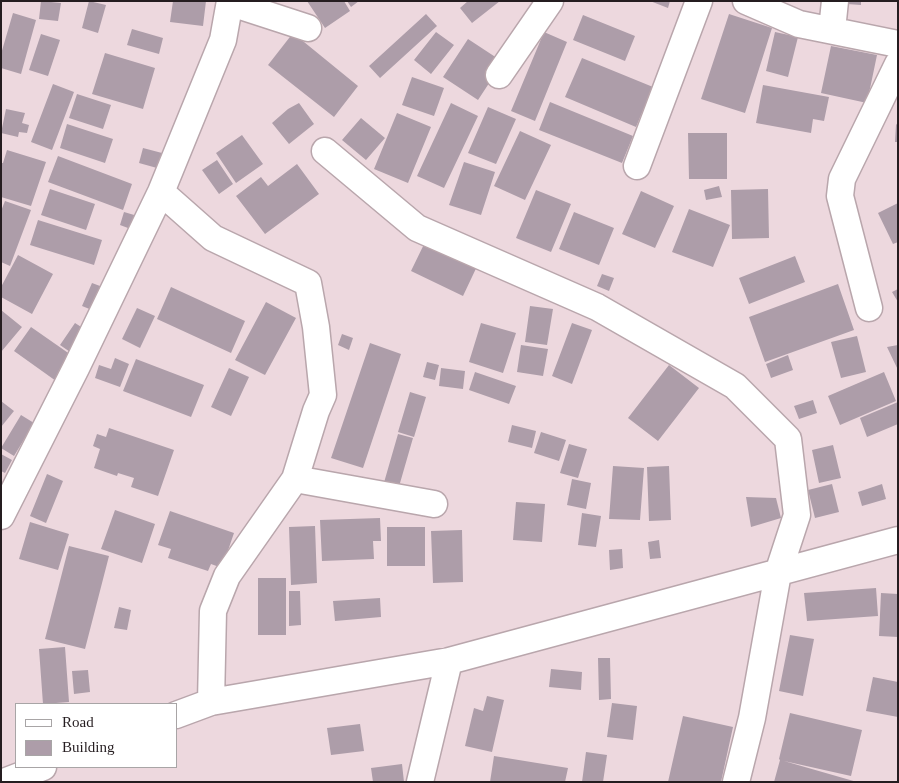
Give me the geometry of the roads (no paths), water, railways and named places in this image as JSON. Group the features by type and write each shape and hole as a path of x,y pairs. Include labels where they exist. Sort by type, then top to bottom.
{"street":[{"path":"499,76 550,1"},
{"path":"636,166 698,1"},
{"path":"746,1 799,24 898,44"},
{"path":"832,30 835,1"},
{"path":"1,516 76,368 161,192 223,40 230,2 308,28"},
{"path":"869,308 840,196 842,179 898,64"},
{"path":"325,151 417,228 596,307 735,386 788,439 798,515 778,574 752,718 736,782"},
{"path":"161,192 214,238 308,283 316,327 323,395 316,411 295,479 227,576 213,611 211,702"},
{"path":"295,479 434,504"},
{"path":"178,714 211,702 449,661 778,574 898,540"},
{"path":"420,782 449,661"},
{"path":"2,781 40,768"}]}
